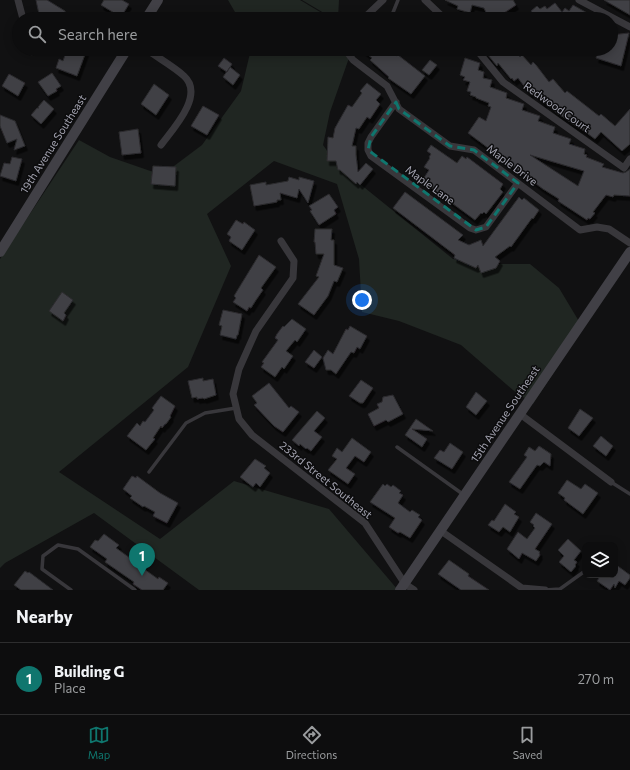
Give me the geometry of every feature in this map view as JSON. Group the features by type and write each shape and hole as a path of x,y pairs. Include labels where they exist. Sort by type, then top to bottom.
{"street":[{"path":"18,0 21,12"},
{"path":"150,12 157,0"},
{"path":"370,12 383,0"},
{"path":"425,0 438,12"},
{"path":"579,0 602,12"},
{"path":"618,21 630,27"},
{"name":"19th Avenue Southeast","path":"0,252 123,56"},
{"path":"156,56 185,76 191,89 187,109 161,145"},
{"name":"Maple Drive","path":"350,56 353,60 387,86 399,109 450,146 474,150 580,230 597,227 609,229 630,243"},
{"name":"Redwood Court","path":"482,56 503,82 624,168 630,159"},
{"name":"Maple Lane","path":"396,102 368,143 368,150 371,156 470,228 476,230 486,227 518,183"},
{"name":"233rd Street Southeast","path":"281,241 294,261 293,278 256,331 238,369 233,394 239,419 252,435 365,523 403,587 414,590"},
{"name":"15th Avenue Southeast","path":"403,587 630,252"},
{"path":"520,414 611,482"},
{"path":"441,531 522,588 545,590"}],"lane":[{"path":"393,12 398,0"},
{"path":"149,472 186,423 205,414 237,408"},
{"path":"397,447 465,495"},
{"path":"611,482 630,494"},
{"path":"71,590 42,569 43,556 58,545 78,549 135,590"},
{"path":"545,590 560,589 582,573"}],"highlighted area":[{"path":"396,102 399,109 450,146 474,150 518,183 486,227 476,230 368,150 371,137"}],"shaded area":[{"path":"228,0 300,0 320,12 235,12"},
{"path":"302,0 339,0 338,12 322,12"},
{"path":"249,56 348,56 349,58 330,112 323,145 339,167 453,259 496,264 530,264 559,288 583,328 533,404 513,390 461,345 399,321 362,312 359,259 337,184 274,161 207,214 231,266 188,367 59,472 160,539 234,481 329,509 398,590 199,590 94,513 5,563 0,568 0,259 79,140 110,157 162,175 202,145 241,91"}],"building":[{"path":"36,0 47,0 65,12 39,12"},
{"path":"104,0 122,0 129,4 124,12 113,12 101,5"},
{"path":"445,0 513,0 516,5 506,12 486,12 484,8 472,5 470,12 467,12 457,9 458,6"},
{"path":"604,0 630,0 630,15"},
{"path":"555,3 562,12 531,11 537,6 540,9 545,6 547,9"},
{"path":"573,5 585,12 562,12 565,8 569,11"},
{"path":"629,33 621,66 596,58 597,56 618,56 618,34"},
{"path":"65,56 84,56 77,76 56,68 59,59 63,61"},
{"path":"370,56 399,56 425,76 411,94 388,78 389,77 370,60 372,58"},
{"path":"489,56 523,56 531,65 533,62 549,82 553,79 565,93 567,91 599,116 601,114 615,126 630,109 630,144 622,151 601,132 595,139 559,115 545,102 544,104 533,92 530,94 518,78 514,81 512,78 511,79 498,63 497,66"},
{"path":"224,58 232,64 227,72 218,66"},
{"path":"465,58 480,63 478,70 484,72 483,78 492,80 490,87 507,93 506,98 524,104 522,110 540,116 538,121 555,127 553,133 571,139 569,144 585,149 584,154 587,155 586,157 604,164 602,167 623,173 630,169 630,196 614,195 613,197 606,195 593,212 595,213 590,219 588,218 587,220 558,201 559,199 543,189 468,133 479,117 486,121 491,107 488,106 489,103 470,95 471,92 467,91 470,82 463,80 465,77 460,75","holes":["530,155 584,171 578,186"]},
{"path":"430,60 437,65 429,75 422,70"},
{"path":"230,67 240,75 233,85 223,77"},
{"path":"52,73 61,86 56,89 57,91 48,96 38,82"},
{"path":"9,74 25,83 18,96 2,86"},
{"path":"367,83 381,94 376,100 380,104 370,119 367,117 359,129 356,128 352,146 356,146 358,172 366,163 373,169 360,185 357,182 356,184 340,170 338,170 336,161 327,161 328,137 333,138 335,128 348,105 352,107 362,93 360,91"},
{"path":"154,84 169,95 156,115 141,104"},
{"path":"44,100 54,109 41,124 31,115 37,108 39,108 38,107"},
{"path":"203,106 219,115 207,135 191,126"},
{"path":"0,115 15,121 25,146 14,150 17,139 7,143 0,126"},
{"path":"138,129 141,153 122,155 119,132"},
{"path":"431,145 457,163 462,156 466,159 467,157 503,184 500,189 503,192 486,214 484,212 482,214 481,213 475,220 422,181 429,170 424,167 430,158 429,157 431,154 427,151"},
{"path":"12,157 22,159 16,181 0,176 4,163 10,164"},
{"path":"153,166 176,167 175,186 151,184"},
{"path":"289,177 299,180 299,177 314,181 308,203 299,189 297,198 280,193 281,200 277,200 277,202 254,206 250,185 266,182 266,185 288,181"},
{"path":"405,192 463,235 458,240 469,245 481,240 483,246 519,197 522,200 524,198 539,210 511,247 510,246 495,257 500,261 496,268 481,273 478,265 476,268 454,258 455,255 393,208"},
{"path":"329,194 338,207 334,210 336,214 319,225 310,211 312,210 309,206"},
{"path":"236,220 243,224 244,222 255,230 242,250 229,241 231,237 227,234"},
{"path":"315,229 332,229 331,240 334,240 334,265 343,268 337,282 334,281 328,296 314,315 298,304 319,277 316,276 324,254 316,254 314,242"},
{"path":"259,255 276,267 261,288 263,290 251,308 249,307 247,311 233,302 236,298 234,296"},
{"path":"62,292 73,300 64,313 66,315 63,321 49,311"},
{"path":"223,310 242,314 236,339 220,335 222,326 219,325"},
{"path":"292,319 306,329 297,342 295,340 286,351 293,356 284,369 282,367 275,377 261,367 264,363 262,362 278,340 275,338 277,334 283,326 284,327"},
{"path":"350,326 367,336 360,349 357,347 354,353 351,352 336,374 331,370 326,370 323,358 328,350 333,354 346,329 348,330"},
{"path":"314,350 322,357 314,368 305,362"},
{"path":"203,378 203,381 213,379 216,395 204,399 197,399 197,397 192,398 188,381"},
{"path":"361,380 373,388 363,403 360,403 349,396"},
{"path":"269,383 289,408 291,406 299,412 283,432 274,426 254,405 257,403 252,396"},
{"path":"476,392 487,401 476,415 466,407"},
{"path":"393,395 403,414 388,422 386,420 374,426 368,414 379,408 377,404 382,402 383,397"},
{"path":"161,396 175,406 170,416 171,417 162,428 161,426 153,438 155,439 146,450 127,436 137,423 140,426 143,421 145,422 154,410 152,408"},
{"path":"580,409 593,418 579,436 568,428"},
{"path":"317,411 325,418 314,431 322,437 311,451 300,444 299,446 292,440"},
{"path":"416,419 433,431 412,429 427,439 422,447 405,435"},
{"path":"601,436 613,446 606,456 593,446"},
{"path":"352,438 371,452 364,462 355,456 346,468 355,474 348,484 328,470 337,459 332,456 337,448 342,452"},
{"path":"450,443 463,452 452,469 434,458 440,450 444,452"},
{"path":"539,446 551,454 550,466 544,462 540,466 537,465 520,489 509,482 527,457 524,455 529,447 535,451"},
{"path":"255,459 266,466 264,468 270,473 260,487 256,483 253,487 240,477"},
{"path":"132,476 136,478 137,476 160,493 178,503 167,523 153,516 155,512 144,506 143,507 130,498 132,496 123,489"},
{"path":"567,480 581,489 585,484 598,493 583,514 564,500 565,498 558,493"},
{"path":"383,484 385,486 387,484 391,487 393,485 401,491 399,493 403,495 398,503 410,512 412,510 420,515 418,517 422,520 410,538 389,527 395,518 370,502"},
{"path":"505,504 516,512 514,514 519,517 510,532 503,527 499,532 488,525 492,520 494,521"},
{"path":"536,513 552,524 535,549 540,552 540,555 536,561 522,553 519,559 507,549 518,532 527,539 535,528 530,522"},
{"path":"104,534 119,545 116,548 137,563 138,562 146,567 144,569 158,579 159,577 168,583 163,590 142,590 133,584 134,582 105,562 107,559 90,547 95,540 98,541"},
{"path":"568,539 581,551 574,560 577,562 575,565 576,566 571,572 559,562 564,556 558,550"},
{"path":"449,560 469,574 468,576 489,590 461,590 438,574"},
{"path":"618,566 630,575 630,578 625,585 619,581 615,588 614,584 610,590 597,581 599,578 618,578"},
{"path":"25,571 28,573 29,572 53,590 21,590 14,585"}],"place":[{"name":"Building G","path":"142,576"}]}
